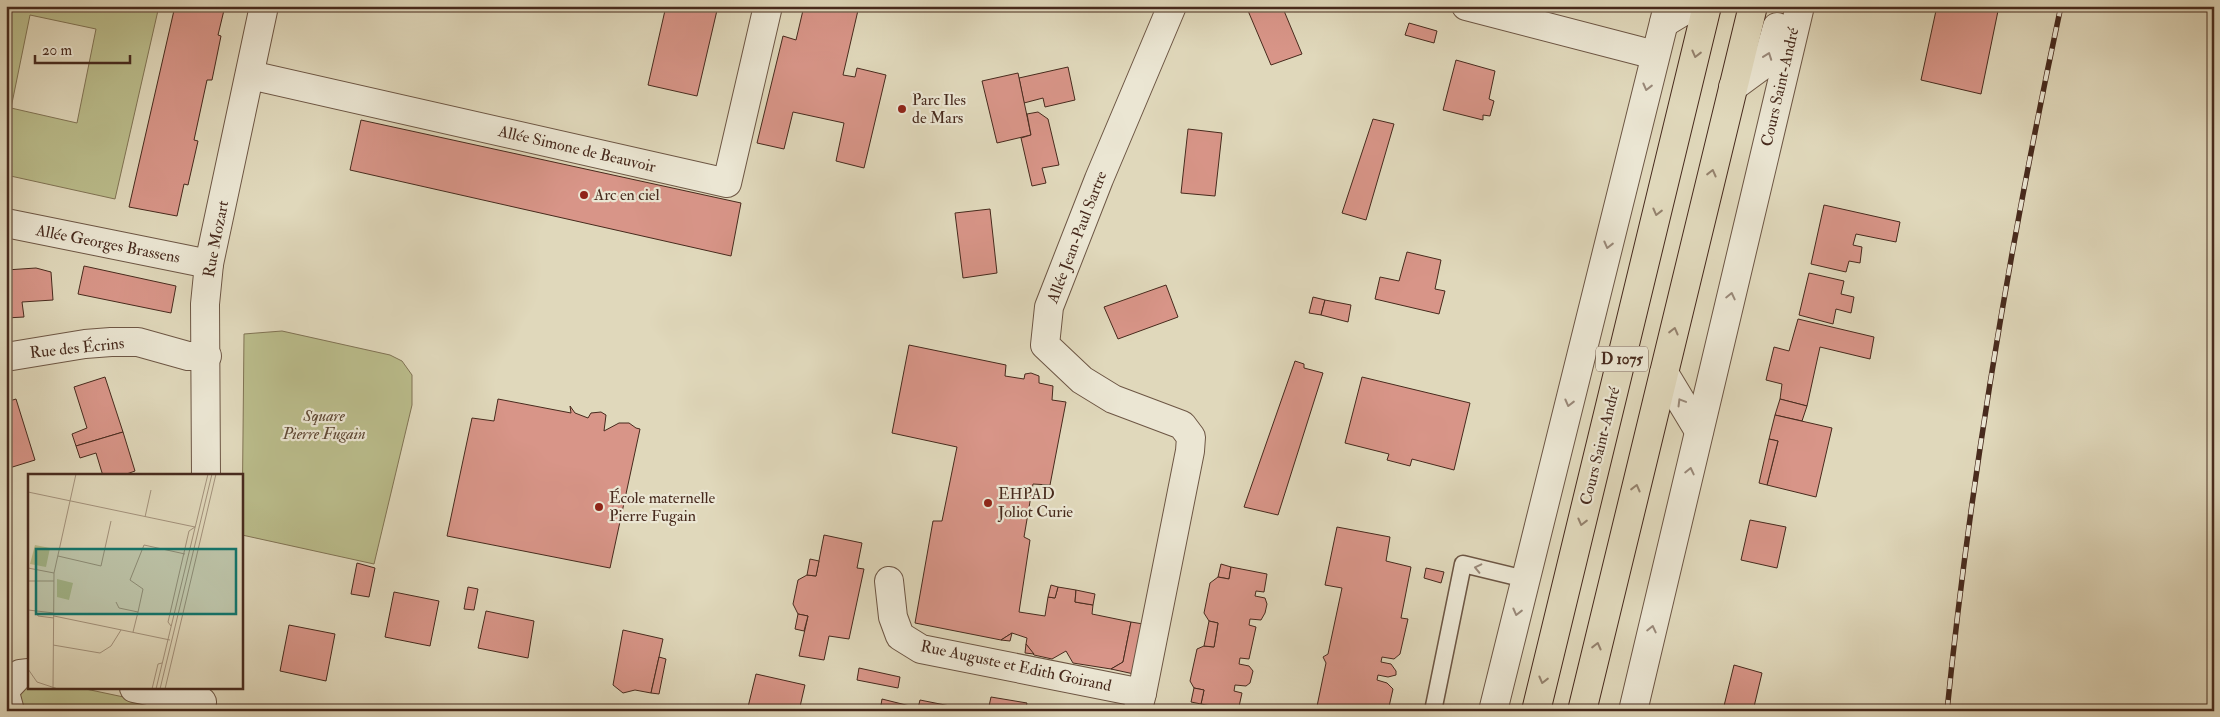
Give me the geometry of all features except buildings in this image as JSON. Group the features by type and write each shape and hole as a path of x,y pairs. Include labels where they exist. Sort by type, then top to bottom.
{"main road":[{"name":"Cours Saint-André","path":"1536,711 1707,6"},
{"name":"D 1075","path":"1582,711 1753,6"}],"street":[{"name":"Rue Mozart","path":"206,474 207,356 205,304 209,264 264,6"},
{"name":"Allée Simone de Beauvoir","path":"250,74 727,183 768,6"},
{"name":"Allée Jean-Paul Sartre","path":"1140,702 1190,451 1191,437 1182,425 1113,398 1082,380 1045,345 1050,307 1099,179 1172,6"},
{"path":"1466,6 1655,55"},
{"path":"1493,711 1666,15 1692,6"},
{"name":"Cours Saint-André","path":"1733,87 1767,62 1783,6"},
{"name":"Cours Saint-André","path":"1633,711 1800,6"},
{"name":"Allée Georges Brassens","path":"6,223 209,264"},
{"name":"Rue des Écrins","path":"6,357 111,342 138,342 188,356 207,356"},
{"path":"1664,372 1699,431"},
{"name":"Rue Auguste et Edith Goirand","path":"889,582 892,617 900,636 921,649 1140,702"},
{"path":"6,689 20,674 28,673"},
{"path":"145,690 202,700"},
{"path":"6,696 10,711"}],"lane":[{"path":"1433,711 1463,564 1526,579"}],"green space":[{"path":"6,6 159,6 115,199 6,175","holes":["30,15 96,29 77,123 11,108"]},
{"name":"Square Pierre Fugain","path":"282,331 390,355 402,361 412,375 412,405 374,564 242,535 244,334"},
{"path":"28,685 28,690 90,690 171,707 171,711 21,711 18,696"}],"railway":[{"path":"1947,711 1968,534 1994,357 2025,181 2061,6"}],"place":[{"name":"Parc Iles de Mars","path":"902,109"},
{"name":"Arc en ciel","path":"584,195"},
{"name":"EHPAD Joliot Curie","path":"988,503"},
{"name":"École maternelle Pierre Fugain","path":"599,507"}]}
